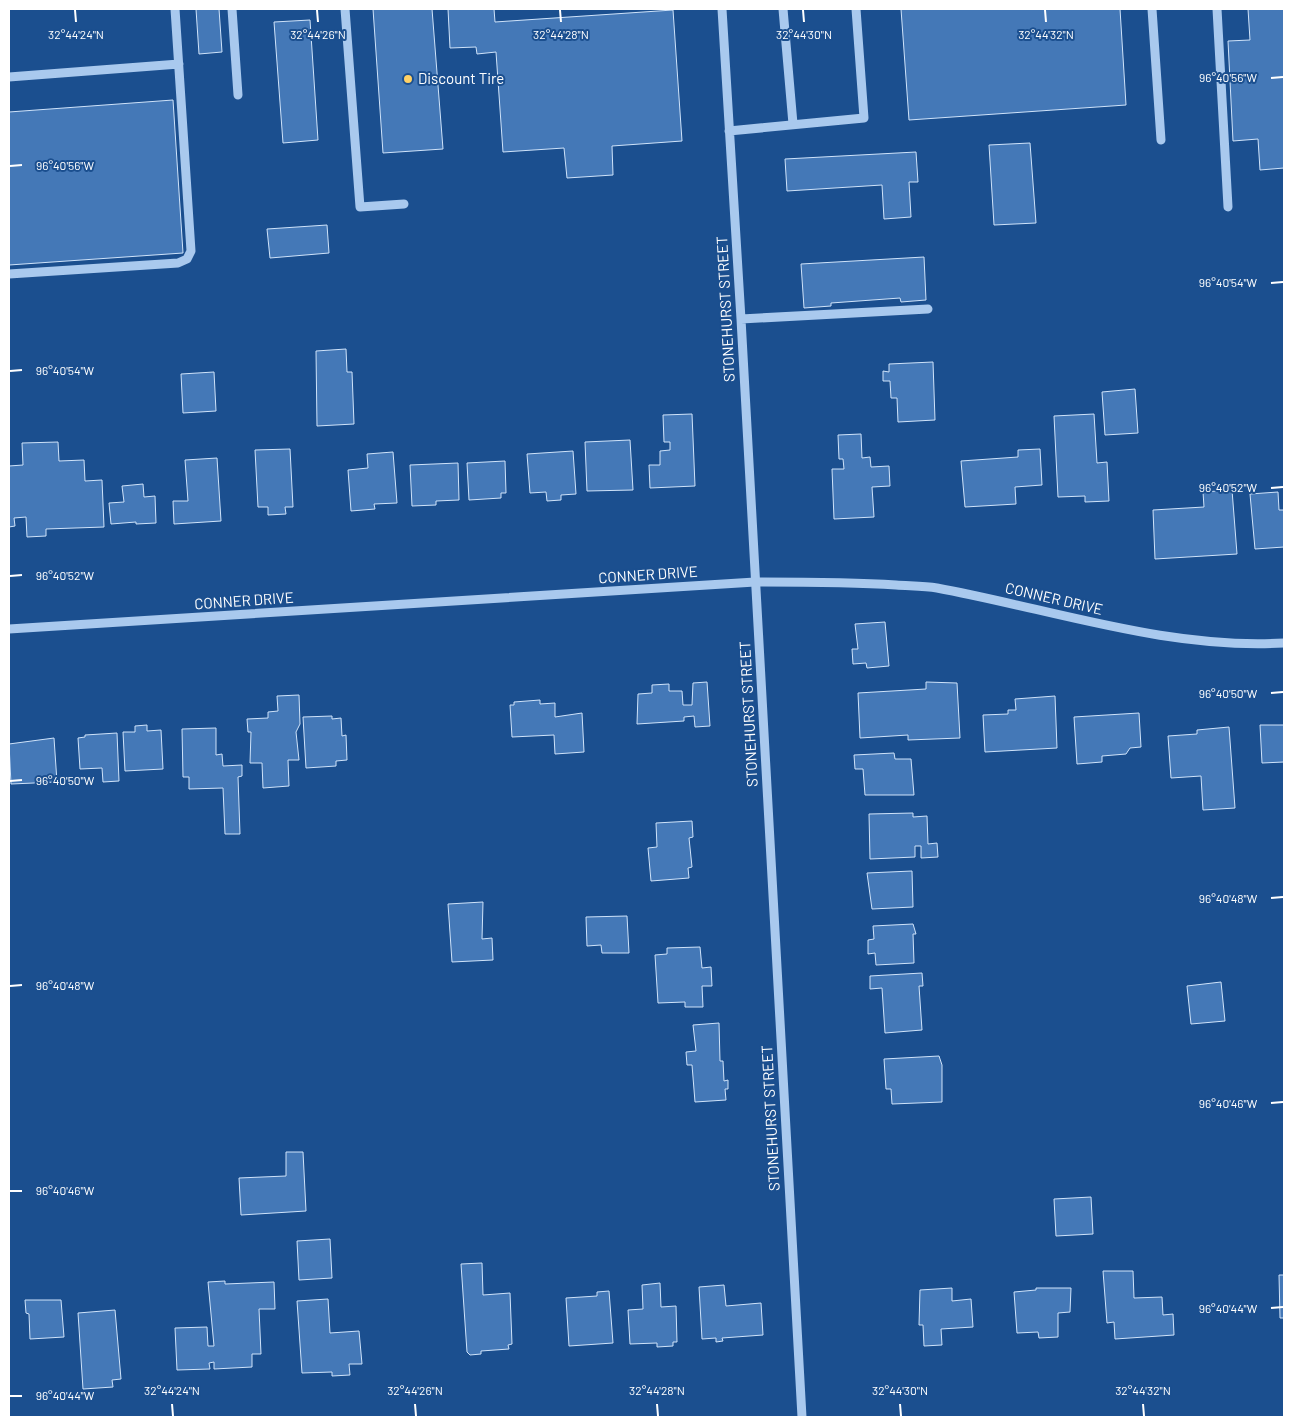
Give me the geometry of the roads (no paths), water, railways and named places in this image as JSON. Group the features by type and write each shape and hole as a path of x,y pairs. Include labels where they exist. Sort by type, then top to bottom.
{"street":[{"path":"9,274 178,263 187,259 191,251 176,9"},
{"path":"232,9 238,95"},
{"path":"344,9 360,207 404,204"},
{"name":"STONEHURST STREET","path":"722,9 802,1417"},
{"path":"783,9 793,124"},
{"path":"729,131 864,118 856,9"},
{"path":"1152,9 1161,140"},
{"path":"1217,9 1228,207"},
{"path":"9,77 179,64"},
{"path":"741,319 928,310"},
{"name":"CONNER DRIVE","path":"9,629 756,582 851,582 934,588 1018,604 1126,630 1197,640 1265,644 1284,643"}],"place":[{"name":"Discount Tire","path":"408,79"}]}
